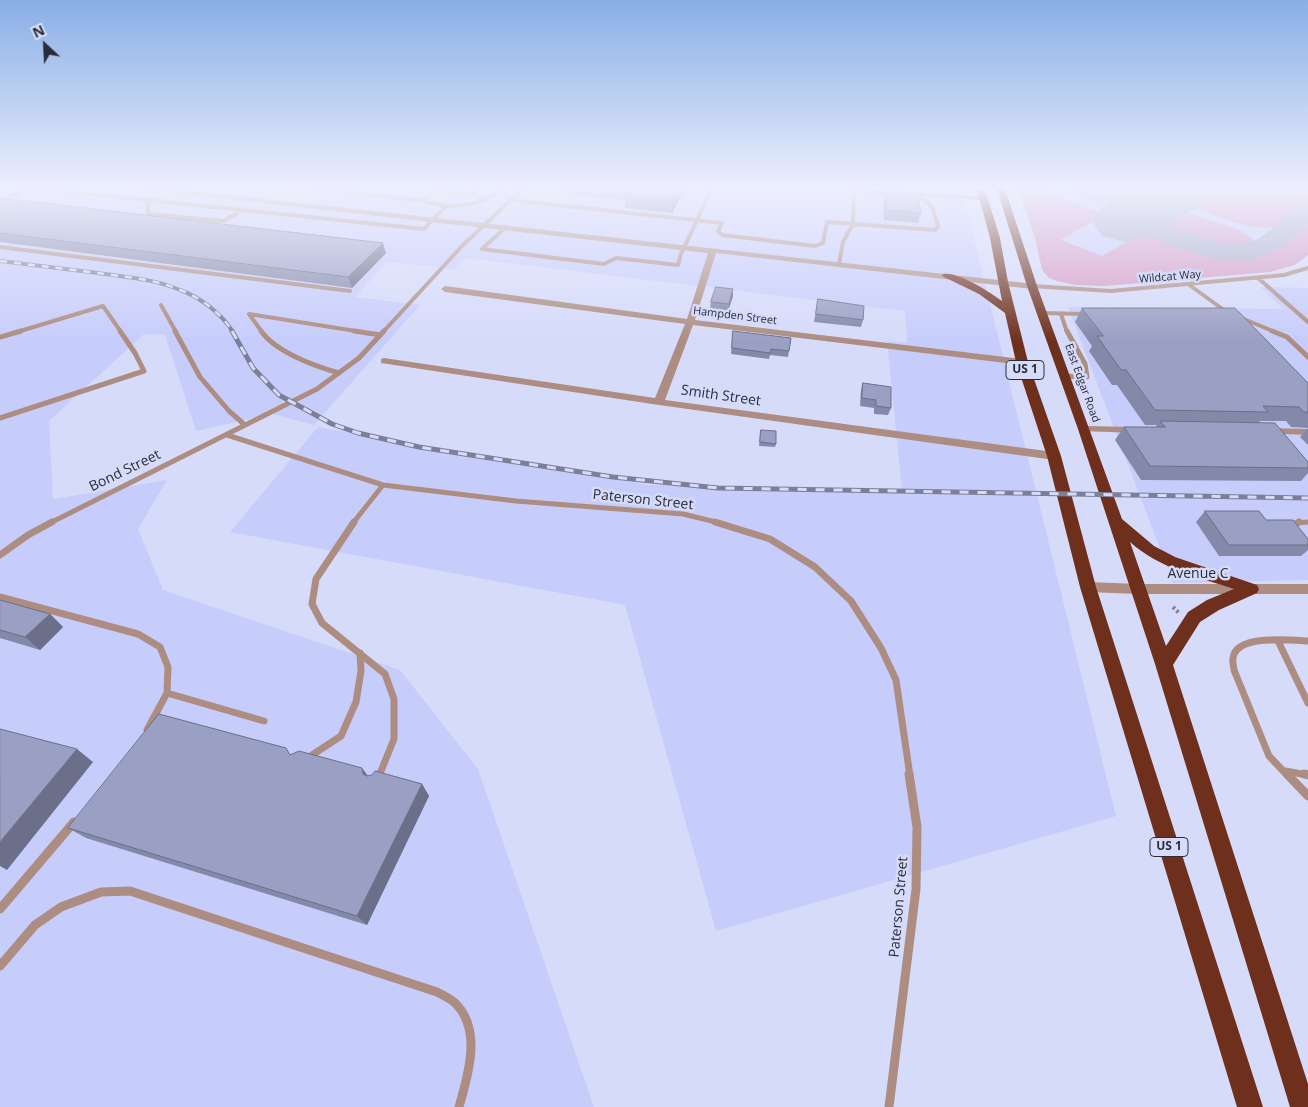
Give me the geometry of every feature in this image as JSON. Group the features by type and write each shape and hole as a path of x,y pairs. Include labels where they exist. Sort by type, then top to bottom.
{"highway":[{"name":"US 1","path":"994,238 1022,362 1054,456 1088,587 1250,1107"},
{"name":"East Edgar Road","path":"1017,238 1138,589"},
{"path":"947,276 983,292 1009,311"},
{"path":"1116,522 1150,550 1170,561 1251,589"},
{"name":"US 1","path":"1138,589 1164,664 1302,1107"},
{"path":"1164,664 1194,617 1213,605 1251,589"}],"street":[{"path":"601,238 1032,286"},
{"path":"659,402 690,322 713,250"},
{"name":"Hampden Street","path":"445,289 690,322 1022,362"},
{"name":"Smith Street","path":"384,360 659,402 1054,456"},
{"path":"1084,429 1152,430"},
{"path":"1259,431 1308,432"},
{"name":"Avenue C","path":"1088,587 1138,589 1308,589"}],"lane":[{"name":"Bond Street","path":"0,555 28,535 317,389 359,358 471,238"},
{"path":"494,238 482,248 604,264 616,258 678,265 689,238"},
{"path":"744,238 813,246 823,243 824,238"},
{"path":"839,264 845,238"},
{"path":"0,247 350,291"},
{"name":"Wildcat Way","path":"1032,286 1111,291 1284,275 1308,268"},
{"path":"1258,278 1308,322"},
{"path":"1188,284 1224,312 1287,337 1308,357"},
{"path":"161,305 200,377 229,412 245,425"},
{"path":"0,337 103,306 123,332 140,360 144,371 0,418"},
{"path":"1217,313 1224,312"},
{"path":"1042,313 1092,314"},
{"path":"338,373 308,364 266,338 249,314 381,335"},
{"path":"1061,314 1067,332 1085,364 1087,377 1065,376"},
{"name":"Paterson Street","path":"227,435 383,485 516,501 683,514 730,526 770,539 815,567 851,601 881,648 896,680 917,827 916,889 889,1107"},
{"path":"377,782 394,739 394,699 385,674 322,623 312,604 316,579 346,532 383,485"},
{"path":"1295,534 1292,526 1299,522 1308,522"},
{"path":"0,597 138,634 160,647 168,666 167,693 146,733 140,740"},
{"path":"1278,641 1308,703"},
{"path":"1308,641 1248,642 1237,649 1232,660 1234,670 1269,756 1308,796"},
{"path":"302,762 341,736 356,702 361,671 360,653"},
{"path":"167,693 264,721"},
{"path":"1284,771 1308,775"},
{"path":"0,909 79,815"},
{"path":"0,966 35,925 61,907 100,892 130,891 438,992 456,1004 469,1032 472,1062 459,1107"}],"path":[{"path":"1173,607 1181,615"}],"shaded area":[{"path":"0,238 974,238 1116,816 716,931 625,605 230,532 318,427 649,485 902,490 887,341 907,343 905,311 465,258 455,269 387,262 355,297 420,305 314,425 273,414 196,431 165,335 144,334 49,421 53,499 167,480 138,529 163,590 400,670 478,769 594,1107 0,1107"},
{"path":"1035,238 1065,238 1061,240 1102,256 1134,238 1172,238 1217,253 1252,257 1267,252 1287,238 1308,238 1308,255 1295,265 1270,272 1105,286 1075,285 1049,278 1042,270"},
{"path":"1055,238 1308,238 1308,249 1288,264 1077,280"},
{"path":"1189,238 1251,238 1252,243 1233,247"},
{"path":"1260,287 1308,288 1308,580 1173,583 1068,307 1283,309"}],"building":[{"path":"37,238 338,238 383,243 348,277"},
{"path":"716,287 733,289 729,304 711,302"},
{"path":"818,299 864,306 863,320 816,314"},
{"path":"1082,308 1235,308 1308,383 1308,412 1304,412 1299,407 1263,406 1268,412 1155,410 1126,370 1121,370 1097,336 1103,336"},
{"path":"733,331 791,338 789,351 771,349 770,353 732,348"},
{"path":"863,383 891,387 891,408 876,406 876,400 862,398"},
{"path":"1160,421 1275,423 1308,462 1308,468 1150,466 1124,427 1165,427"},
{"path":"761,430 776,431 776,444 760,442"},
{"path":"1205,511 1259,511 1266,520 1293,520 1308,539 1308,545 1229,545"},
{"path":"0,600 50,614 25,637 0,630"},
{"path":"159,714 286,748 290,755 299,751 362,768 363,774 367,776 372,775 375,771 422,784 357,916 68,828"},
{"path":"0,729 77,749 0,842"}],"taxiway":[{"path":"1179,238 1209,247 1241,253 1260,248 1276,238"}],"railway":[{"path":"0,261 129,277 170,286 188,293 210,307 233,332"},
{"path":"232,331 253,368 279,395 332,424 358,433 419,447 613,477 718,488 1308,498"}]}
